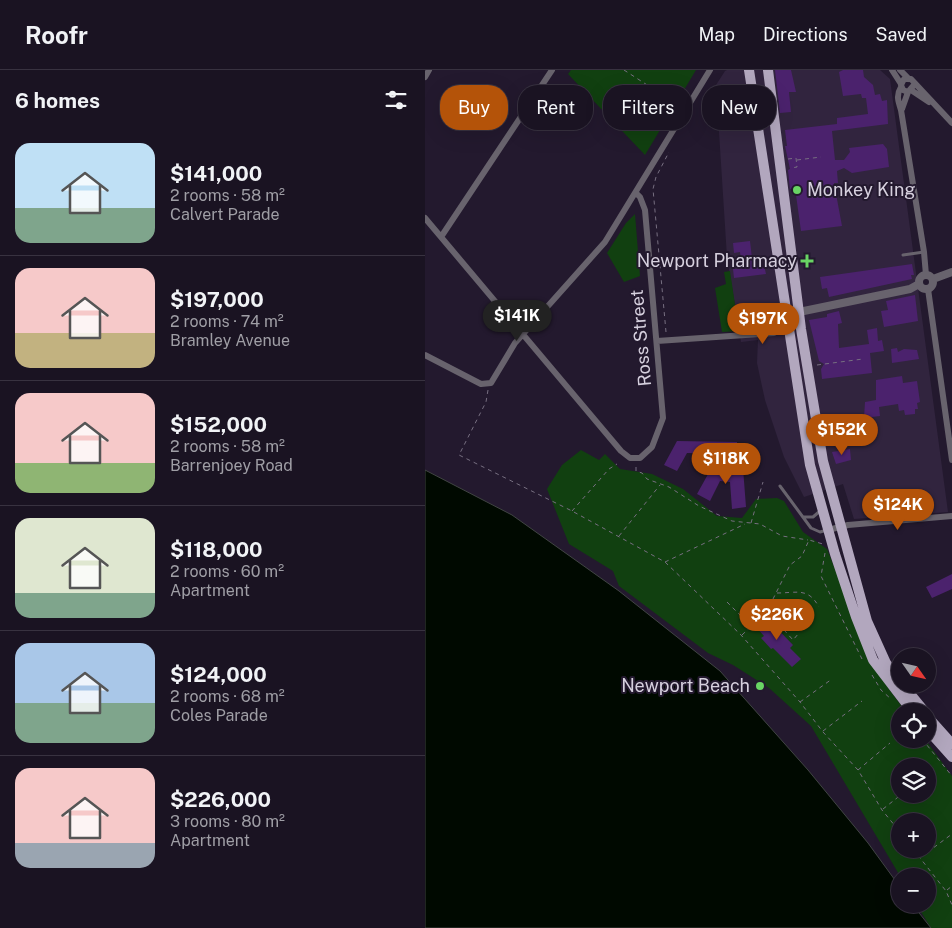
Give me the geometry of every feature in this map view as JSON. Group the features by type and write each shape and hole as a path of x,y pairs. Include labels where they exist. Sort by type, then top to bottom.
{"main road":[{"path":"749,70 810,465 821,508 856,617 873,660 906,703"},
{"path":"768,70 776,146 799,312 823,461 867,621 886,663 891,670"},
{"path":"909,693 917,703"},
{"path":"936,726 952,744"},
{"path":"936,739 952,757"}],"street":[{"path":"425,77 429,70"},
{"path":"441,237 552,70"},
{"path":"425,355 477,382 488,384 493,381 515,343 605,242 710,70"},
{"path":"892,70 901,85 911,89 933,104 952,123"},
{"path":"900,70 909,79 911,89 901,110"},
{"path":"909,79 905,79 898,95 924,252 932,287 928,289"},
{"name":"Ross Street","path":"636,193 645,210 663,418 652,447 637,459"},
{"path":"425,218 624,454 637,459"},
{"path":"928,289 923,289 919,284 920,278 952,272"},
{"path":"799,312 847,304 910,289 919,284"},
{"path":"928,289 952,460"},
{"path":"657,341 774,333 787,324"},
{"path":"828,530 841,526 952,516"}],"lane":[{"path":"903,255 924,252"},
{"path":"780,486 815,531 828,530"},
{"path":"803,517 813,517 821,508"}],"path":[{"path":"624,70 647,85"},
{"path":"666,338 653,189 656,177 670,150"},
{"path":"785,160 821,157"},
{"path":"786,169 797,167 796,160"},
{"path":"814,366 863,359"},
{"path":"488,384 486,402 459,455 572,511 665,562 741,635 800,702 823,732 859,770 882,810 891,821"},
{"path":"637,459 636,471 642,473 647,479 660,484 699,506 732,521 760,524 782,536 823,544"},
{"path":"572,511 609,469 617,464"},
{"path":"751,524 763,482"},
{"path":"619,536 660,484"},
{"path":"665,562 745,523"},
{"path":"741,635 767,611 790,565 802,556 809,540"},
{"path":"825,552 821,576 862,659"},
{"path":"776,593 802,592 813,597 819,608"},
{"path":"727,602 751,626"},
{"path":"767,611 793,640 799,633"},
{"path":"872,674 881,690 895,703"},
{"path":"800,702 832,679"},
{"path":"823,732 862,701"},
{"path":"859,770 890,742"},
{"path":"929,748 952,776"},
{"path":"882,810 891,803"},
{"path":"936,846 952,834"},
{"path":"920,858 946,891 952,906"},
{"path":"946,891 952,886"}],"shaded area":[{"path":"880,70 890,79 948,512 854,519 843,484 804,497 784,457 765,400 757,363 758,340 741,342 727,257 719,130 776,130 776,85 716,85 725,71"},
{"path":"425,470 512,515 619,591 720,671 808,770 868,843 891,875 891,913 919,913 931,928 425,928"}],"green space":[{"path":"571,70 696,70 687,85 603,85 603,111 593,100 593,85 578,85 568,74"},
{"path":"621,130 660,130 645,155"},
{"path":"635,214 640,276 624,282 607,253 626,223"},
{"path":"730,271 739,331 722,332 715,288 726,284 724,272"},
{"path":"581,450 599,460 605,454 620,469 652,474 683,489 717,516 742,518 756,499 777,498 784,501 803,532 827,549 874,668 899,703 891,703 891,748 932,748 952,776 952,928 931,928 922,913 936,913 936,868 895,868 811,726 769,688 733,665 708,653 619,586 613,571 569,544 547,489 562,465"}],"building":[{"path":"775,70 791,70 796,92 789,92 791,112 780,113"},
{"path":"843,70 863,70 864,77 873,85 875,95 880,94 882,101 887,100 888,124 832,131 835,160 844,160 850,152 849,148 883,144 887,149 889,167 852,173 844,168 837,171 838,183 834,183 842,226 801,231 795,188 790,189 788,170 790,169 785,146 787,146 785,130 837,124 837,118 868,114 866,98 862,98 861,94 843,96 839,72"},
{"path":"750,241 753,267 764,265 766,274 734,278 733,269 742,268 740,252 734,253 733,243"},
{"path":"912,264 914,275 911,275 912,279 829,297 827,288 822,289 820,277"},
{"path":"915,295 918,321 884,327 881,311 888,310 886,301"},
{"path":"839,311 842,323 838,324 839,348 869,344 867,330 877,328 878,341 882,340 884,351 870,353 872,373 822,379 821,369 824,364 819,361 809,320 827,317 827,314"},
{"path":"897,348 898,352 904,349 917,350 919,359 892,363 891,349"},
{"path":"902,376 903,383 917,381 920,402 917,403 918,409 915,409 915,414 905,415 904,410 899,411 898,404 879,407 880,416 864,418 865,402 876,400 876,380"},
{"path":"677,441 737,442 737,454 687,453 677,471 664,465"},
{"path":"850,449 851,460 836,464 832,452"},
{"path":"712,467 743,468 746,507 732,509 730,482 720,481 710,501 697,494"},
{"path":"952,574 952,589 932,598 926,587"},
{"path":"765,616 793,645 790,648 801,659 792,667 761,638 764,636 755,626"}],"place":[{"name":"Monkey King","path":"797,190"},
{"name":"Newport Pharmacy","path":"807,261"},
{"name":"Newport Beach","path":"760,686"}]}
